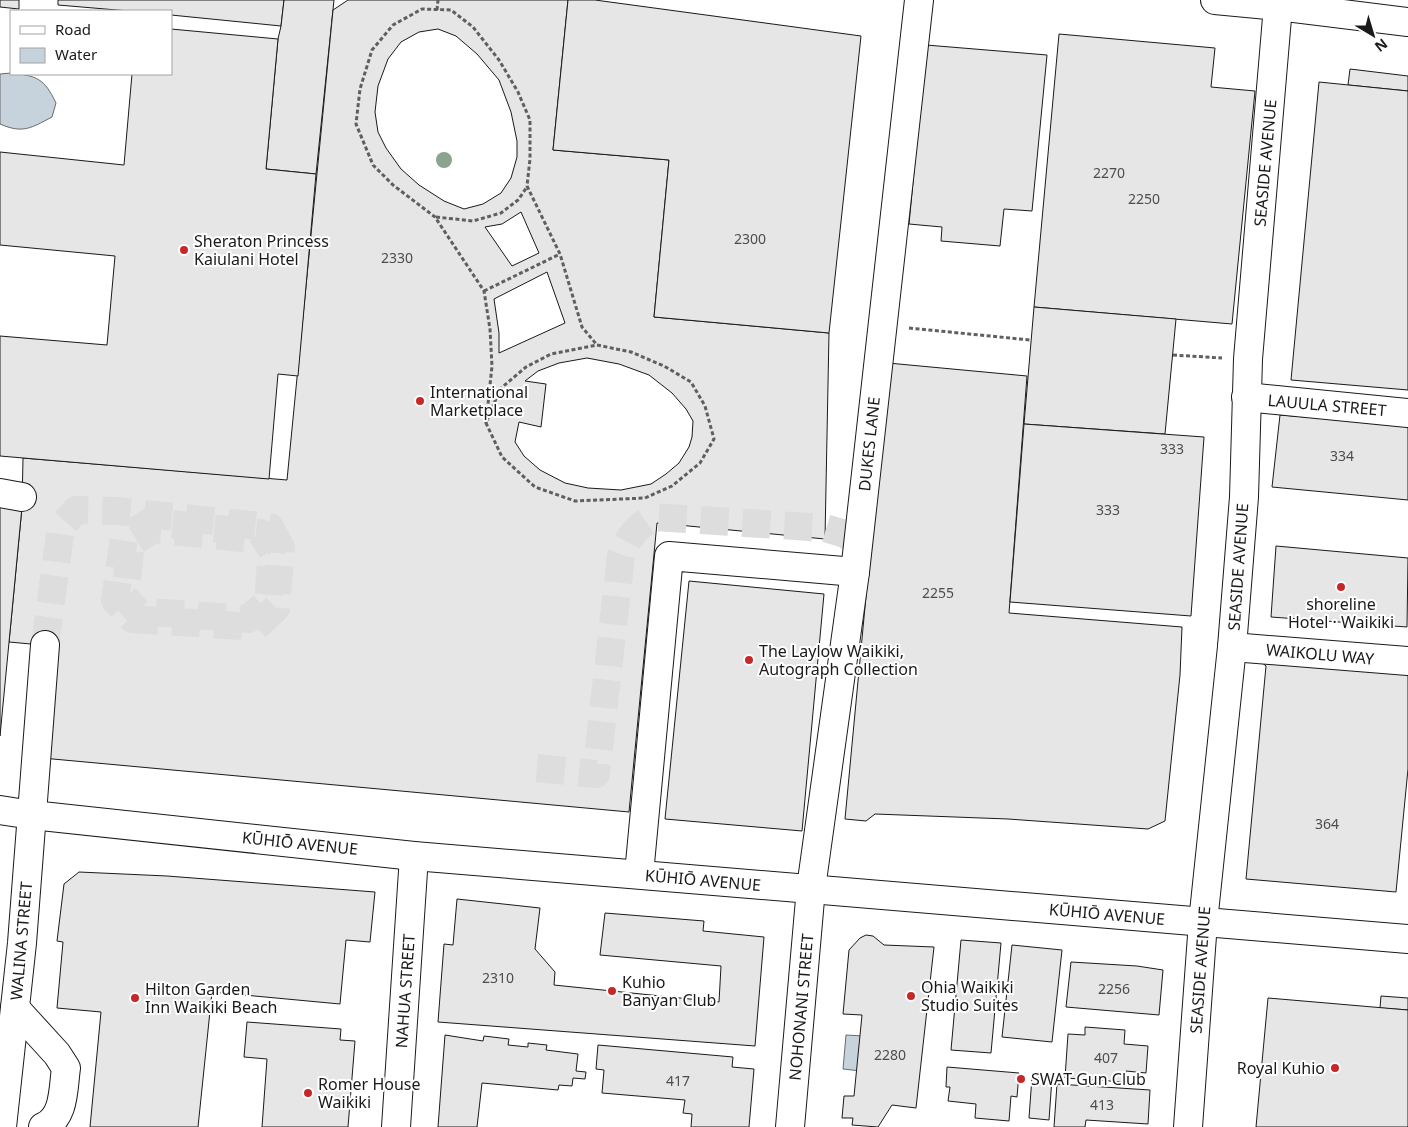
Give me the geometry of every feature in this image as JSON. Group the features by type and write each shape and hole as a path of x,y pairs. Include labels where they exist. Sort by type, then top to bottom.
{"street":[{"name":"DUKES LANE","path":"811,888 855,572 919,0"},
{"path":"1216,0 1408,22"},
{"name":"SEASIDE AVENUE","path":"1188,1127 1203,922 1232,646 1244,497 1248,359 1278,6"},
{"name":"LAUULA STREET","path":"1246,397 1408,412"},
{"path":"639,874 669,556 855,572"},
{"name":"WALINA STREET","path":"2,1124 9,1016 32,814 45,645"},
{"name":"WAIKOLU WAY","path":"1232,646 1408,661"},
{"name":"KŪHIŌ AVENUE","path":"0,810 414,856 811,888 1408,940"},
{"name":"NAHUA STREET","path":"396,1127 414,856"},
{"name":"NOHONANI STREET","path":"790,1127 811,888"},
{"path":"9,1016 57,1054 66,1068 59,1113 49,1124 43,1127"}],"path":[{"path":"437,10 438,0"},
{"path":"435,217 473,221 501,213 518,200 527,186 530,159 530,120 518,92 499,60 473,28 451,10 422,9 393,25 372,50 360,88 356,124 373,165 393,185 435,217 484,291 490,329 492,366 486,423 502,457 535,486 575,502 645,498 672,486 700,463 714,439 705,406 692,382 664,366 631,352 597,345 551,354 526,367 500,389 486,423"},
{"path":"527,186 560,254 582,327 597,345"},
{"path":"484,291 560,254"},
{"path":"882,325 1030,340"},
{"path":"1173,355 1248,359"}],"water":[{"path":"0,74 27,75 43,83 56,103 52,117 21,129 0,124"},
{"path":"846,1035 864,1036 861,1071 843,1069"}],"building":[{"path":"0,0 19,0 19,9 0,7"},
{"path":"58,0 284,0 281,26 172,15 172,10 117,10 58,5"},
{"path":"284,0 334,0 316,174 266,169 278,39"},
{"name":"International Marketplace","path":"348,0 568,0 553,150 669,160 654,317 829,333 825,539 657,523 629,812 42,758 53,646 9,642 22,507 23,458 287,480 333,10","holes":["438,29 456,36 477,54 499,80 511,112 517,141 517,157 511,178 501,193 483,204 464,209 444,201 419,185 401,169 386,148 378,132 375,112 378,86 388,59 401,42 419,32","521,212 539,253 512,266 485,227 502,224","547,272 565,323 499,353 499,333 494,299","587,358 619,364 649,375 672,393 686,409 693,421 689,447 679,463 651,484 621,490 588,488 565,483 540,470 524,456 515,442 519,422 541,427 546,384 525,381 538,371 559,363"]},
{"path":"568,0 595,0 861,36 829,333 654,317 669,160 553,150"},
{"name":"Sheraton Princess Kaiulani Hotel","path":"172,29 278,39 266,169 316,174 298,376 278,374 269,479 0,456 0,336 107,345 115,256 0,245 0,152 124,165 132,75 172,75"},
{"path":"1059,34 1215,48 1211,87 1255,91 1232,324 1034,307"},
{"path":"926,45 1047,55 1032,211 1004,209 1000,246 941,241 942,227 909,224"},
{"path":"1350,69 1408,76 1408,91 1348,85"},
{"path":"1319,82 1408,91 1408,390 1291,380"},
{"path":"1034,307 1176,319 1165,434 1024,424"},
{"path":"888,363 1027,376 1009,613 1182,627 1180,675 1165,821 1148,829 1008,819 875,814 866,821 845,819"},
{"path":"1280,415 1408,425 1408,500 1272,487"},
{"path":"1024,424 1204,437 1191,616 1010,602"},
{"path":"0,505 22,507 0,736"},
{"name":"shoreline Hotel · Waikiki","path":"1276,546 1408,558 1407,627 1271,617"},
{"name":"The Laylow Waikiki, Autograph Collection","path":"689,581 824,594 802,831 665,819"},
{"path":"1260,661 1408,670 1408,769 1396,892 1246,879 1266,666"},
{"name":"Hilton Garden Inn Waikiki Beach","path":"79,872 167,876 375,892 370,942 346,940 340,1004 212,992 198,1127 90,1127 101,1012 57,1008 63,942 57,941 64,884"},
{"path":"457,899 540,908 535,949 555,972 554,985 719,1002 721,966 600,955 605,913 704,921 703,931 764,937 755,1046 438,1022 444,944 453,945"},
{"path":"866,935 873,936 884,945 934,947 916,1108 892,1105 878,1127 852,1125 853,1118 842,1118 844,1096 854,1096 862,1015 843,1014 849,950 860,938"},
{"path":"961,940 1001,943 991,1053 951,1050"},
{"path":"1012,945 1062,950 1052,1042 1002,1037"},
{"path":"1071,962 1137,966 1163,970 1159,1015 1066,1007"},
{"path":"1381,996 1408,998 1408,1010 1380,1008"},
{"name":"Royal Kuhio","path":"1268,998 1408,1010 1408,1127 1256,1127"},
{"name":"Romer House Waikiki","path":"247,1022 341,1029 340,1040 355,1041 348,1127 262,1127 267,1059 244,1057"},
{"path":"1085,1027 1125,1030 1124,1044 1148,1046 1146,1073 1126,1071 1125,1082 1065,1078 1068,1034 1085,1035"},
{"path":"445,1035 483,1041 484,1036 509,1039 508,1045 528,1047 528,1043 547,1045 546,1050 578,1054 576,1071 586,1072 585,1079 573,1078 572,1086 559,1085 558,1090 482,1083 477,1127 438,1127"},
{"path":"598,1045 733,1057 732,1067 754,1069 749,1127 691,1127 692,1114 683,1113 685,1100 602,1093 604,1070 596,1069"},
{"path":"947,1067 1019,1073 1017,1097 1011,1096 1009,1121 975,1118 976,1104 948,1101 950,1087 946,1087"},
{"path":"1032,1077 1052,1078 1049,1120 1029,1118"},
{"path":"1057,1084 1150,1090 1148,1124 1086,1120 1085,1127 1054,1127"}],"tunnel":[{"path":"45,645 61,527 76,510 117,511 270,527 281,548 276,608 256,627 132,619 115,600 124,537 150,522 261,533 272,550 268,602 248,619 137,611 125,597 131,543 154,529 259,540"},
{"path":"537,768 596,774 621,556 633,533 647,521 653,517 825,528 845,534 858,543"}],"place":[{"name":"Sheraton Princess Kaiulani Hotel","path":"184,250"},
{"name":"International Marketplace","path":"420,401"},
{"name":"shoreline Hotel · Waikiki","path":"1341,587"},
{"name":"The Laylow Waikiki, Autograph Collection","path":"749,660"},
{"name":"Kuhio Banyan Club","path":"612,991"},
{"name":"Ohia Waikiki Studio Suites","path":"911,996"},
{"name":"Hilton Garden Inn Waikiki Beach","path":"135,998"},
{"name":"Royal Kuhio","path":"1335,1068"},
{"name":"SWAT Gun Club","path":"1021,1079"},
{"name":"Romer House Waikiki","path":"308,1093"}]}
